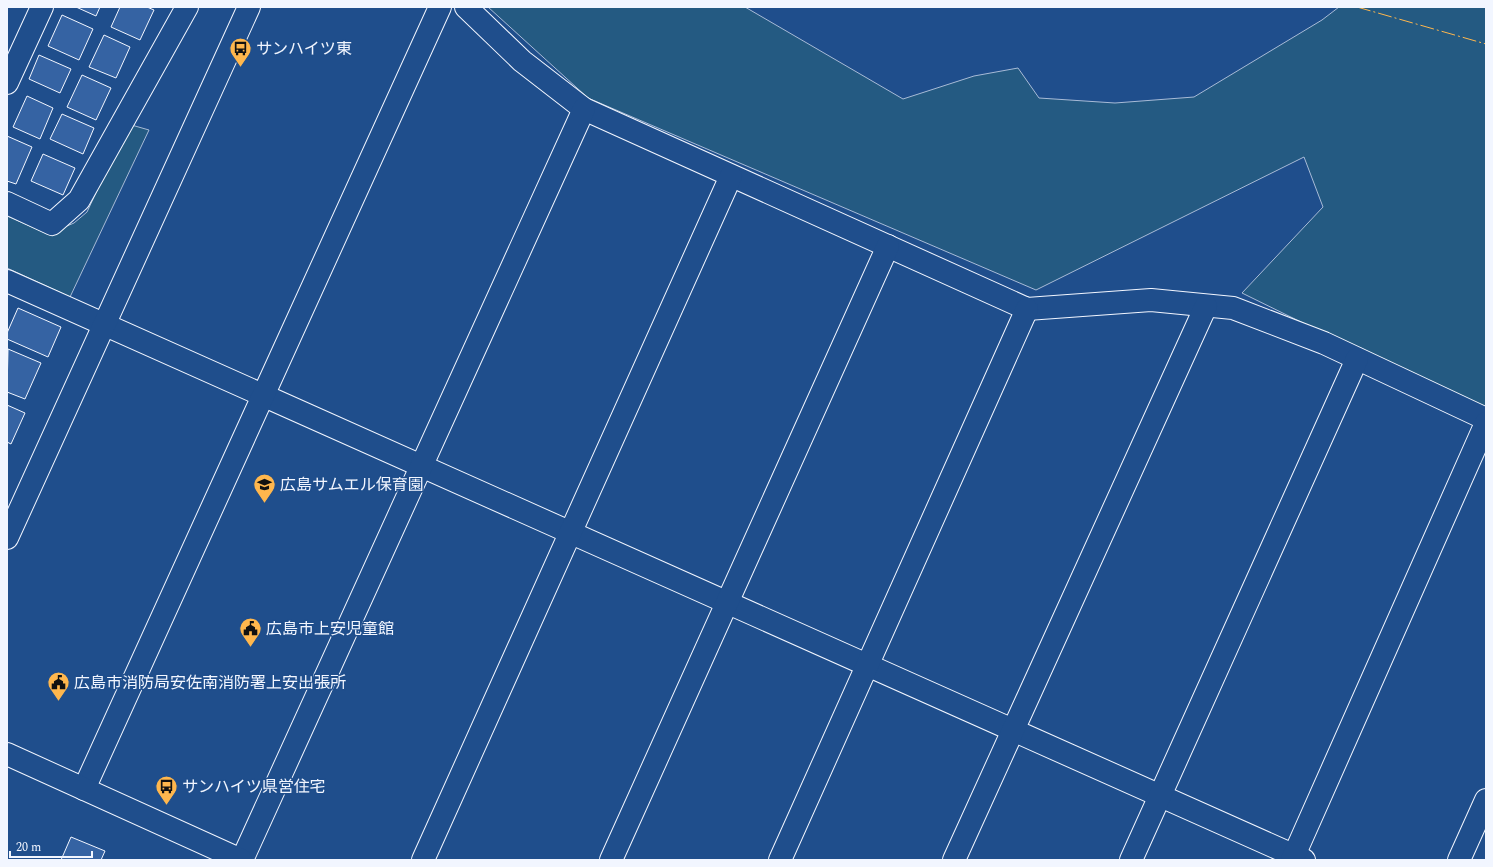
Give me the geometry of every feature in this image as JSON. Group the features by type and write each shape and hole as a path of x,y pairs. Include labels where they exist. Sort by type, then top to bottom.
{"street":[{"path":"7,83 42,7"},
{"path":"7,202 52,224 79,200 187,7"},
{"path":"7,538 249,7"},
{"path":"84,789 440,7"},
{"path":"466,7 522,61 584,109 1027,309 1151,300 1233,308 1324,343 1486,419"},
{"path":"7,754 241,860 584,109"},
{"path":"423,860 731,176"},
{"path":"611,860 888,246"},
{"path":"7,281 571,532 1297,859 1486,423"},
{"path":"954,860 1206,306"},
{"path":"780,860 1027,309"},
{"path":"1131,860 1357,359"},
{"path":"1459,860 1486,800"}],"shaded area":[{"path":"488,7 745,7 903,99 974,76 1018,68 1039,98 1115,103 1194,97 1322,20 1339,7 1486,7 1486,413 1242,293 1323,207 1304,157 1036,290 588,98"},
{"path":"128,124 149,130 70,297 7,268 7,216 48,234 74,223 87,212"}],"building":[{"path":"76,7 100,7 96,16"},
{"path":"120,7 147,7 154,10 140,40 111,27"},
{"path":"62,15 93,29 79,60 48,46"},
{"path":"104,35 130,47 116,78 89,67"},
{"path":"39,55 71,69 60,93 29,79"},
{"path":"82,75 111,88 96,120 67,107"},
{"path":"27,96 53,108 40,139 13,127"},
{"path":"62,114 94,128 83,154 50,139"},
{"path":"7,136 32,147 16,184 7,181"},
{"path":"43,154 75,168 63,195 31,181"},
{"path":"18,308 61,327 48,357 7,339 7,333"},
{"path":"8,349 41,363 25,399 7,392"},
{"path":"7,405 25,413 11,444 7,442"},
{"path":"71,837 105,851 101,860 61,860"}],"power":[{"path":"1357,7 1486,44"}],"place":[{"name":"サンハイツ東","path":"241,68"},
{"name":"広島サムエル保育園","path":"265,504"},
{"name":"広島市上安児童館","path":"250,648"},
{"name":"広島市消防局安佐南消防署上安出張所","path":"58,702"},
{"name":"サンハイツ県営住宅","path":"167,806"}]}
